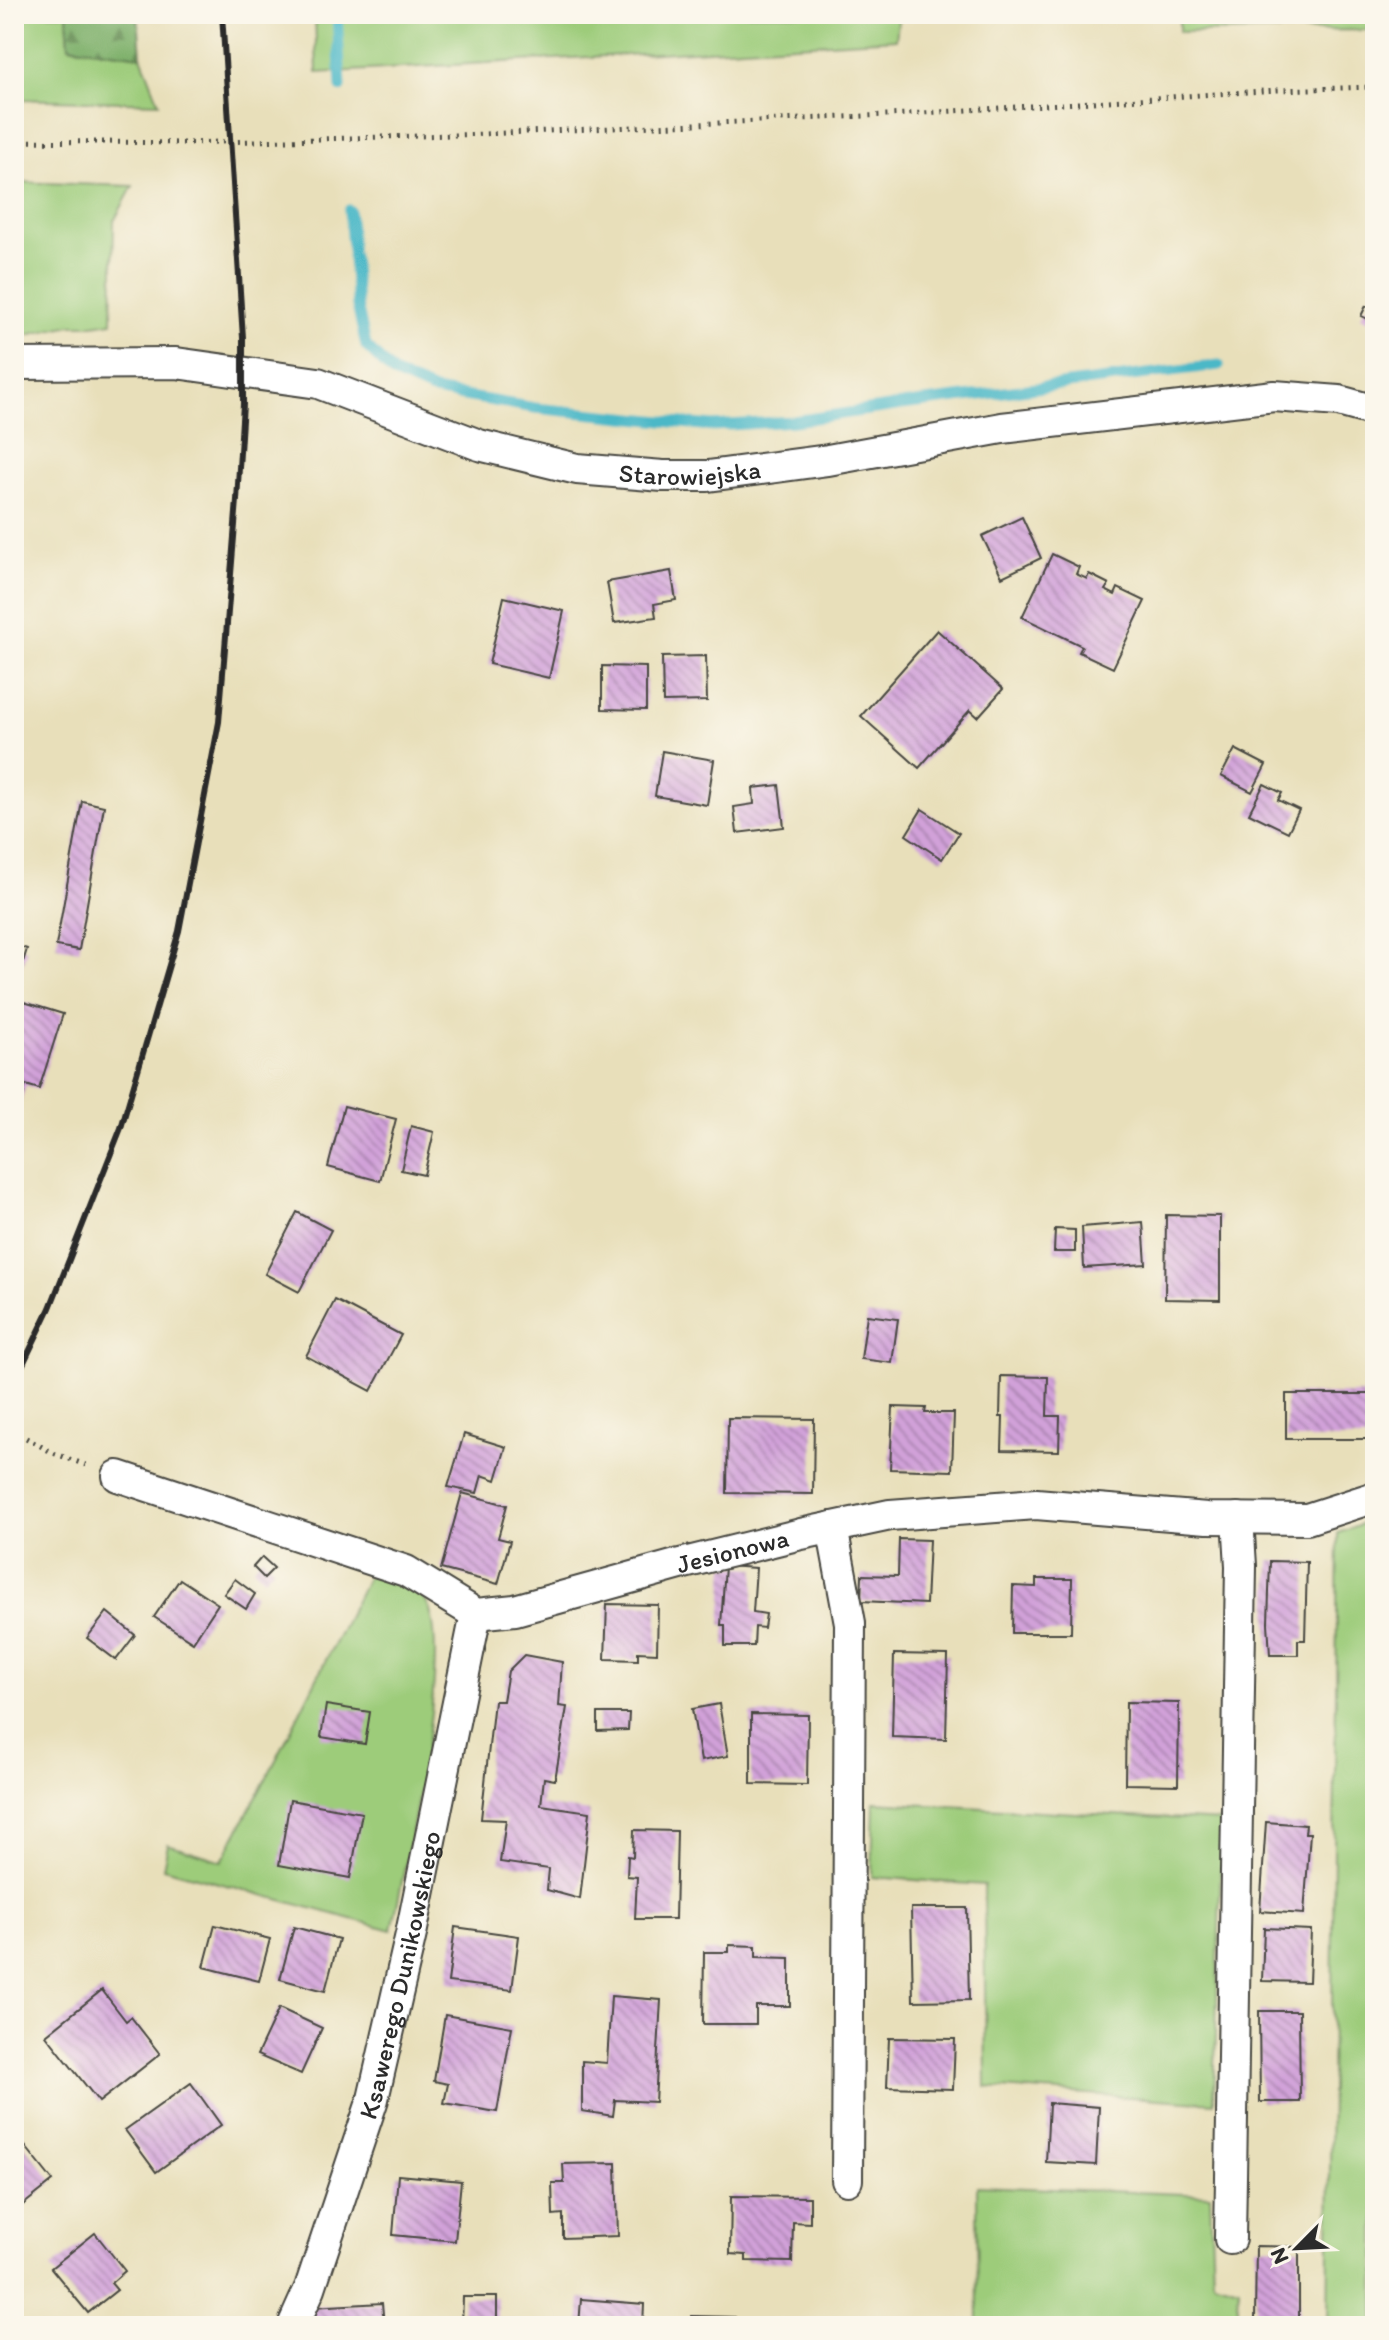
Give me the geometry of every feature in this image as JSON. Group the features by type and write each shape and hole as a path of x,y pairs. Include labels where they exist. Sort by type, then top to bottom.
{"street":[{"name":"Starowiejska","path":"14,364 176,363 318,383 479,445 577,469 663,476 735,473 828,460 1002,428 1274,396 1339,401 1375,411"},
{"path":"118,1476 406,1571 476,1614"},
{"name":"Jesionowa","path":"476,1614 515,1610 680,1564 890,1515 1036,1504 1207,1518 1307,1519 1375,1497"},
{"path":"1230,2239 1241,1566 1238,1518"},
{"path":"832,1527 850,1623 847,2180"},
{"name":"Ksawerego Dunikowskiego","path":"293,2326 310,2288 373,2099 411,1934 476,1614"}],"path":[{"path":"14,141 231,143 485,134 1375,87"},
{"path":"14,1440 19,1434 53,1453 118,1476"}],"green space":[{"path":"14,14 67,14 69,46 141,56 159,103 14,99"},
{"path":"67,14 138,14 141,56 69,46"},
{"path":"315,14 899,14 896,39 317,73"},
{"path":"1179,14 1375,14 1375,30 1179,32"},
{"path":"14,182 133,186 114,221 112,322 71,325 14,338"},
{"path":"1375,1520 1375,2326 1328,2326 1338,1533"},
{"path":"368,1576 412,1589 424,1599 433,1622 435,1660 432,1706 416,1811 392,1930 163,1868 168,1844 222,1861"},
{"path":"874,1802 1222,1821 1214,2103 986,2087 984,1885 872,1877"},
{"path":"977,2186 1210,2195 1213,2281 1239,2288 1237,2326 978,2326"}],"building":[{"path":"1366,306 1375,311 1372,321 1361,316"},
{"path":"1022,517 1041,558 1002,577 982,536"},
{"path":"1052,554 1079,567 1076,574 1087,579 1089,574 1109,584 1105,590 1115,595 1118,588 1145,601 1113,668 1079,652 1082,646 1022,617"},
{"path":"671,571 676,600 654,604 656,617 614,623 607,582"},
{"path":"504,597 564,611 549,678 489,664"},
{"path":"937,630 1003,689 978,717 970,710 919,768 861,716"},
{"path":"706,656 707,701 663,702 662,657"},
{"path":"602,666 646,667 646,710 602,709"},
{"path":"1235,749 1266,765 1252,792 1221,776"},
{"path":"662,751 714,760 707,805 655,796"},
{"path":"1264,784 1282,793 1278,800 1299,810 1288,832 1249,813"},
{"path":"779,785 784,827 737,833 734,807 754,804 753,788"},
{"path":"82,801 104,806 79,950 56,946"},
{"path":"922,809 959,833 942,859 906,835"},
{"path":"14,945 27,949 20,972 14,970"},
{"path":"14,999 63,1014 39,1089 26,1085 15,1119"},
{"path":"1369,1082 1375,1082 1375,1101 1371,1102"},
{"path":"344,1106 396,1119 380,1181 328,1167"},
{"path":"411,1126 434,1132 424,1175 401,1170"},
{"path":"297,1212 331,1230 299,1292 265,1274"},
{"path":"1166,1215 1220,1216 1220,1300 1165,1299"},
{"path":"1143,1222 1146,1264 1084,1268 1082,1227"},
{"path":"1055,1229 1075,1230 1075,1252 1054,1252"},
{"path":"335,1300 401,1335 371,1391 306,1356"},
{"path":"867,1315 898,1319 892,1363 861,1359"},
{"path":"1001,1376 1048,1377 1047,1416 1060,1416 1059,1451 1002,1450"},
{"path":"1286,1394 1375,1394 1375,1439 1286,1439"},
{"path":"893,1407 926,1408 925,1413 954,1413 952,1471 890,1469"},
{"path":"728,1418 814,1419 813,1494 727,1493"},
{"path":"464,1434 506,1447 496,1480 482,1475 477,1493 448,1487"},
{"path":"462,1493 507,1505 498,1538 510,1541 498,1584 441,1569"},
{"path":"899,1539 929,1540 926,1604 861,1601 862,1575 898,1576"},
{"path":"262,1557 274,1568 264,1578 253,1567"},
{"path":"1270,1561 1307,1562 1305,1640 1298,1640 1298,1655 1270,1655"},
{"path":"725,1566 756,1568 753,1612 766,1614 764,1628 755,1627 754,1646 725,1646 725,1625 721,1625"},
{"path":"180,1579 218,1604 193,1642 154,1617"},
{"path":"235,1579 255,1594 246,1609 224,1594"},
{"path":"1036,1579 1072,1579 1071,1633 1012,1633 1013,1586 1036,1587"},
{"path":"607,1604 658,1605 657,1653 638,1652 638,1660 605,1659"},
{"path":"107,1612 135,1635 116,1660 87,1638"},
{"path":"894,1654 948,1655 946,1739 892,1737"},
{"path":"524,1655 562,1662 559,1706 567,1707 555,1780 544,1778 541,1805 590,1812 580,1899 547,1890 549,1869 500,1862 506,1820 481,1819 494,1701 503,1701 508,1671"},
{"path":"1126,1702 1179,1703 1178,1785 1125,1784"},
{"path":"719,1704 728,1756 701,1761 692,1709"},
{"path":"326,1705 370,1712 365,1744 321,1737"},
{"path":"598,1713 629,1713 628,1730 598,1731"},
{"path":"751,1714 808,1715 807,1785 751,1784"},
{"path":"290,1800 362,1813 350,1878 279,1865"},
{"path":"1266,1822 1306,1825 1305,1833 1310,1833 1304,1914 1260,1911"},
{"path":"634,1830 677,1831 675,1919 635,1919 637,1877 627,1876 628,1856 633,1857"},
{"path":"911,1908 967,1908 969,2000 913,2001"},
{"path":"215,1925 270,1939 259,1981 204,1967"},
{"path":"294,1927 339,1939 325,1991 280,1979"},
{"path":"455,1927 519,1936 512,1990 448,1982"},
{"path":"1264,1928 1311,1930 1309,1982 1262,1981"},
{"path":"729,1945 756,1946 756,1957 790,1958 790,2006 756,2006 756,2024 703,2024 704,1952 729,1952"},
{"path":"102,1990 126,2021 131,2017 160,2054 99,2102 46,2035"},
{"path":"611,1996 661,2000 655,2102 615,2100 613,2116 582,2111 582,2061 607,2063"},
{"path":"279,2008 322,2028 301,2074 257,2055"},
{"path":"1259,2011 1299,2011 1300,2102 1260,2102"},
{"path":"445,2015 512,2027 497,2112 444,2103 448,2084 434,2081"},
{"path":"889,2038 955,2039 953,2089 887,2087"},
{"path":"191,2083 221,2125 156,2172 125,2130"},
{"path":"1049,2103 1099,2107 1096,2165 1046,2162"},
{"path":"14,2132 53,2181 14,2212"},
{"path":"616,2163 618,2236 563,2238 563,2214 553,2215 552,2183 564,2183 563,2164"},
{"path":"398,2175 461,2181 455,2241 393,2235"},
{"path":"731,2196 810,2197 810,2223 793,2222 792,2262 746,2261 746,2255 730,2254"},
{"path":"95,2233 125,2271 111,2283 117,2290 88,2313 51,2268"},
{"path":"1256,2246 1299,2247 1299,2322 1255,2321"},
{"path":"463,2297 497,2297 497,2326 462,2326"},
{"path":"581,2299 644,2304 643,2326 579,2326"},
{"path":"382,2303 384,2326 314,2326 312,2307"},
{"path":"692,2316 735,2317 735,2326 691,2326"}],"waterway":[{"path":"337,14 341,87"},
{"path":"349,210 357,305 366,346 393,373 434,391 535,408 712,426 794,421 1219,365"}],"railway":[{"path":"14,1383 50,1308 121,1128 179,931 219,722 243,404 243,338 222,14"}]}
